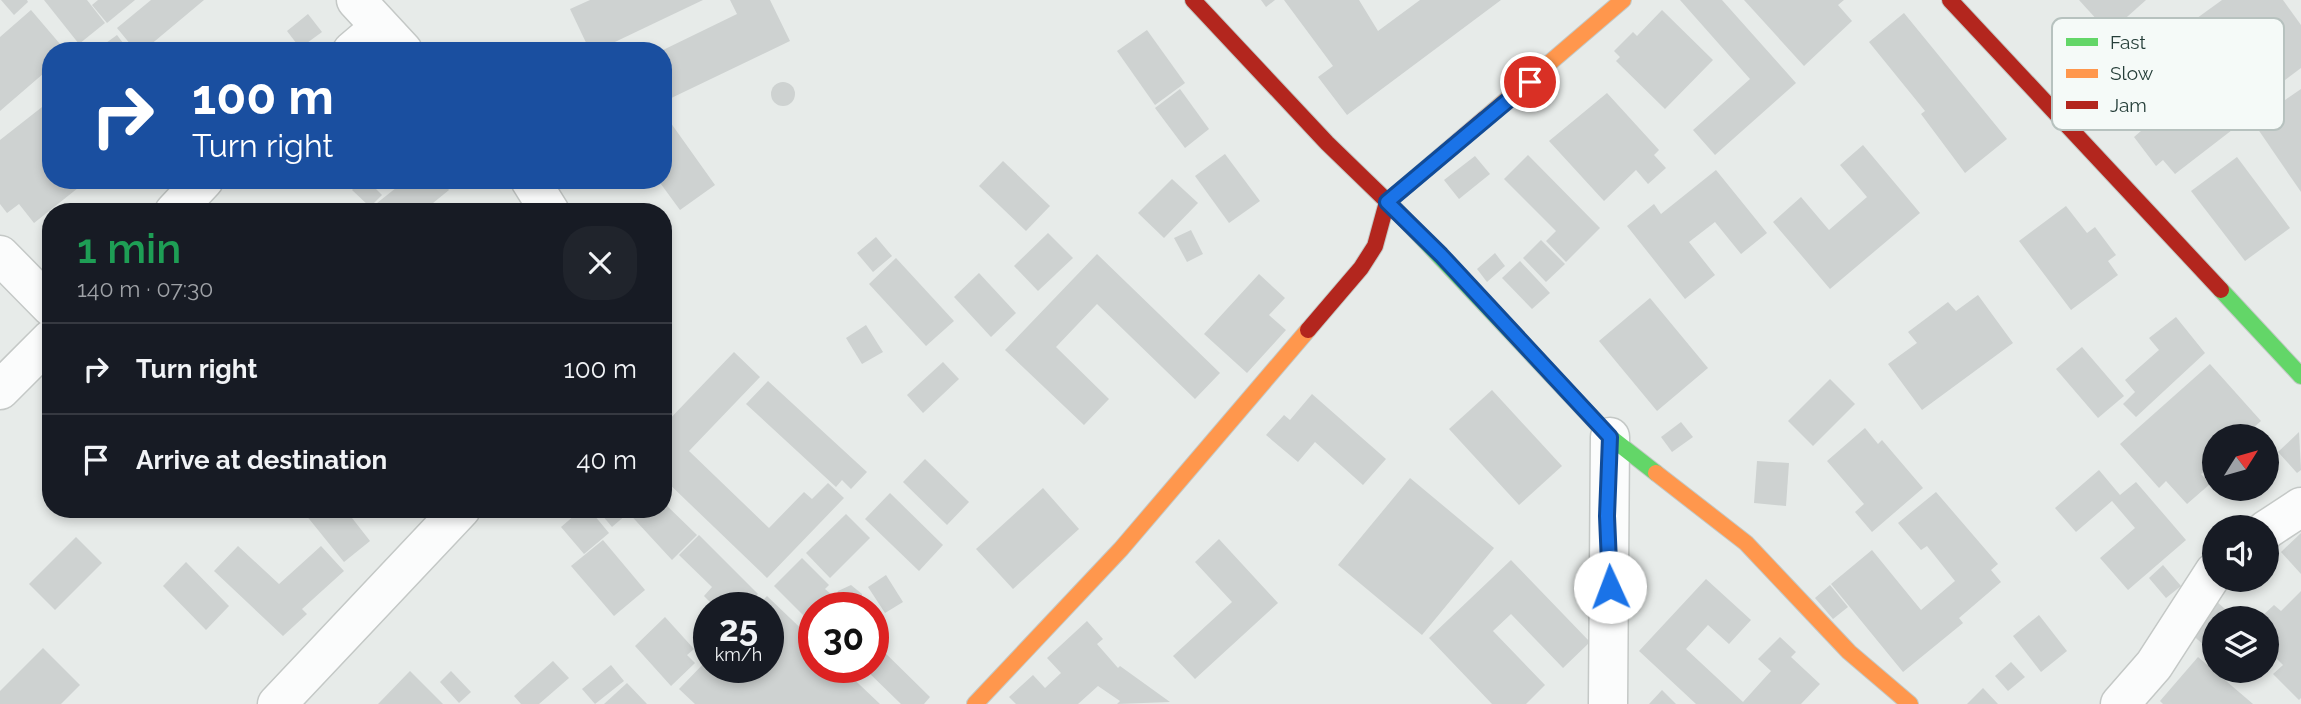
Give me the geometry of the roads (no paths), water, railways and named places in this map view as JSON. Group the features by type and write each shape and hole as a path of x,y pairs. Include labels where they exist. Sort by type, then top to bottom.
{"street":[{"path":"1193,0 1441,255 1610,437 1746,543 1849,652 1910,704"},
{"path":"975,704 1121,550 1362,268 1376,246 1387,202 1623,0"},
{"path":"1950,0 2052,109"},
{"path":"2071,130 2301,376"},
{"path":"182,203 196,189"},
{"path":"0,255 42,298"},
{"path":"0,390 42,348"},
{"path":"1608,704 1610,437"},
{"path":"2279,522 2301,508"},
{"path":"277,704 453,518"},
{"path":"2120,704 2154,666 2202,591"}]}
